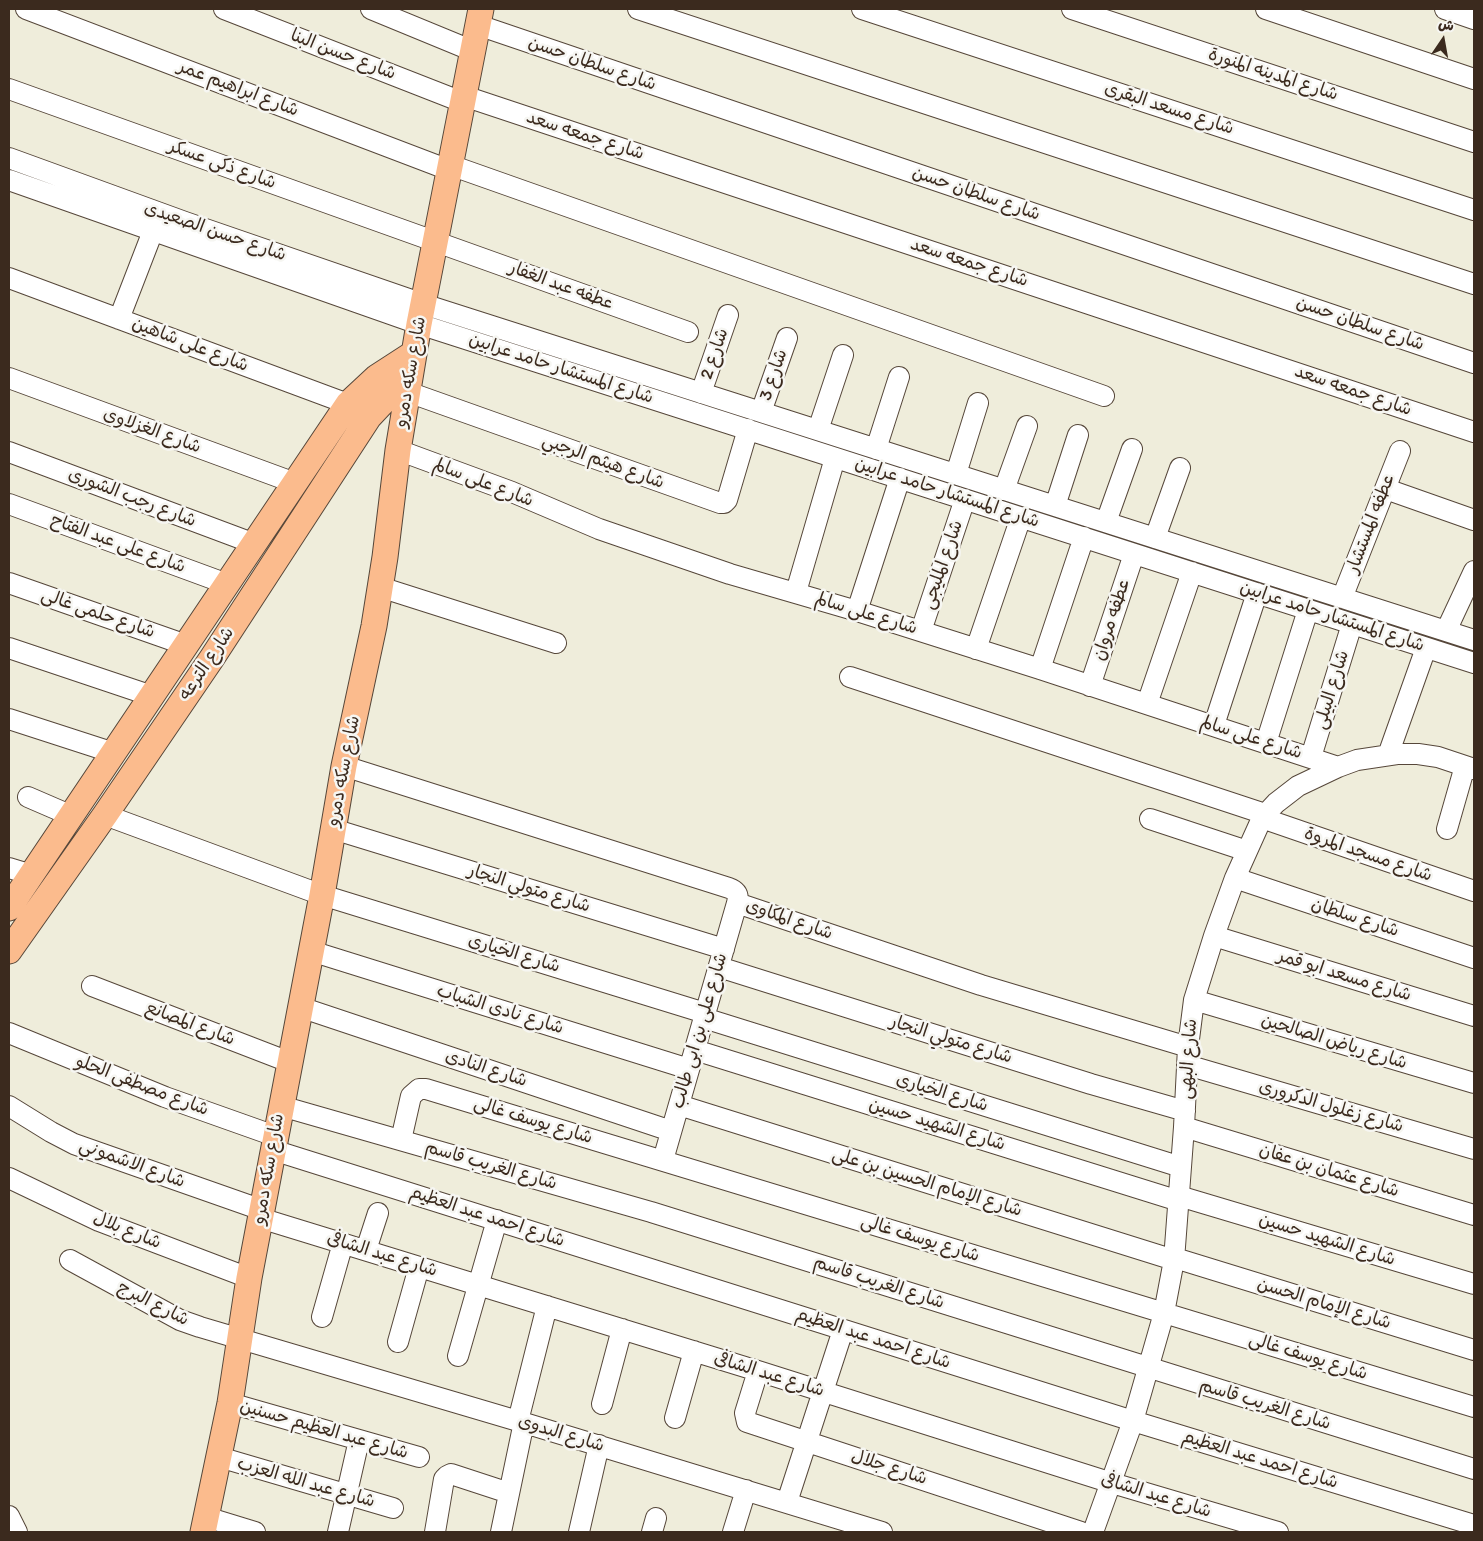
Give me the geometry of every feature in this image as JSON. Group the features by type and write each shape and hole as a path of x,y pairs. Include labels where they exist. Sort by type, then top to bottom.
{"main road":[{"name":"شارع سكه دمرو","path":"205,1525 230,1403 249,1278 322,895 344,766 374,626 398,450 414,353 479,17"},
{"name":"شارع الترعه","path":"9,908 348,404 376,377 414,353"},
{"name":"شارع الترعه","path":"9,951 105,815 217,650 369,417 385,400 408,388"}],"street":[{"name":"شارع ابراهيم عمر","path":"26,9 449,168 1104,396"},
{"name":"شارع حسن البنا","path":"224,9 463,99"},
{"path":"371,9 472,51"},
{"path":"638,9 659,12 1474,284"},
{"name":"شارع مسعد البقرى","path":"862,9 1474,210"},
{"name":"شارع المدينه المنورة","path":"1072,9 1474,142"},
{"path":"1266,9 1474,79"},
{"path":"1444,9 1474,19"},
{"name":"شارع سلطان حسن","path":"479,17 1474,363"},
{"name":"شارع ذكى عسكر","path":"9,89 435,240"},
{"name":"شارع جمعه سعد","path":"463,99 1474,432"},
{"name":"شارع حسن الصعيدى","path":"9,158 182,231 421,314"},
{"name":"شارع حسن الصعيدى","path":"9,180 153,231 182,231"},
{"path":"119,319 153,231"},
{"name":"عطفه عبد الغفار","path":"435,240 688,332"},
{"name":"شارع على شاهين","path":"9,278 348,404 369,417"},
{"name":"شارع المستشار حامد عرابين","path":"421,314 701,393 1474,640"},
{"name":"شارع المستشار حامد عرابين","path":"421,314 835,458 1474,663"},
{"name":"شارع 2","path":"701,393 728,315"},
{"name":"شارع 3","path":"761,412 787,338"},
{"path":"818,430 843,354"},
{"path":"876,449 899,377"},
{"name":"شارع الغزلاوى","path":"9,378 295,483"},
{"name":"شارع هيثم الرجبي","path":"408,388 722,504 728,500 748,429"},
{"path":"956,474 978,403"},
{"path":"1004,490 1026,426"},
{"path":"1055,506 1078,435"},
{"path":"1106,522 1132,449"},
{"name":"شارع على سالم","path":"398,450 512,492 599,529 730,574 796,592 1040,669 1338,767"},
{"name":"عطفه المستشار","path":"1342,598 1400,451"},
{"name":"شارع رجب الشورى","path":"9,452 255,544"},
{"path":"796,592 835,458"},
{"path":"1155,538 1180,468"},
{"path":"857,611 900,478"},
{"path":"1386,490 1474,520"},
{"name":"شارع المليجى","path":"920,631 965,499"},
{"name":"شارع على عبد الفتاح","path":"9,504 227,584"},
{"path":"976,649 1021,517"},
{"path":"1040,669 1084,538"},
{"name":"عطفه مروان","path":"1090,686 1134,554"},
{"path":"1446,631 1474,571"},
{"path":"1147,704 1192,572"},
{"name":"شارع حلمى غالى","path":"9,582 186,645"},
{"path":"380,587 556,643"},
{"path":"1214,725 1257,593"},
{"path":"1266,743 1308,610"},
{"name":"شارع البيلى","path":"1311,757 1352,624"},
{"path":"9,648 152,696"},
{"path":"1388,755 1426,648"},
{"name":"شارع مسجد المروة","path":"850,676 1263,816 1474,891"},
{"path":"9,719 114,753"},
{"name":"شارع البهى","path":"1093,1532 1112,1483 1164,1313 1174,1259 1187,1056 1194,1000 1214,936 1247,851 1263,816 1298,786 1357,760 1388,755 1411,754 1431,756 1470,767"},
{"name":"شارع المكاوى","path":"344,766 729,888 737,893 739,897 737,903 1187,1056"},
{"path":"1447,829 1470,767"},
{"path":"28,798 72,816"},
{"name":"شارع الخيارى","path":"105,815 322,895 1181,1167"},
{"path":"1150,819 1247,851"},
{"name":"شارع متولي النجار","path":"333,829 1091,1084 1184,1119"},
{"path":"9,868 32,875"},
{"name":"شارع سلطان","path":"1236,878 1474,958"},
{"name":"شارع على بن ابى طالب","path":"663,1160 737,903"},
{"name":"شارع مسعد ابو قمر","path":"1214,936 1474,1016"},
{"name":"شارع نادى الشباب","path":"311,951 689,1069"},
{"name":"شارع المصانع","path":"92,986 289,1062"},
{"name":"شارع رياض الصالحين","path":"1194,1000 1474,1083"},
{"name":"شارع النادى","path":"300,1007 671,1131"},
{"name":"شارع مصطفى الحلو","path":"9,1034 274,1143"},
{"name":"شارع الشهيد حسين","path":"695,1050 1179,1198 1474,1284"},
{"name":"شارع زغلول الدكرورى","path":"1187,1056 1474,1149"},
{"name":"شارع يوسف غالى","path":"401,1140 411,1096 419,1090 426,1089 1474,1407"},
{"name":"شارع الإمام الحسين بن على","path":"679,1105 1174,1259"},
{"name":"شارع الاشموني","path":"9,1106 74,1144 261,1214"},
{"name":"شارع الغريب قاسم","path":"281,1106 670,1218 832,1267 1148,1368 1474,1469"},
{"name":"شارع عثمان بن عفان","path":"1184,1119 1474,1215"},
{"name":"شارع احمد عبد العظيم","path":"274,1143 497,1220 1132,1421 1474,1525"},
{"name":"شارع بلال","path":"9,1178 99,1221 249,1278"},
{"path":"366,1250 378,1213"},
{"name":"شارع عبد الشافى","path":"261,1214 419,1267 694,1351 1112,1483 1278,1532"},
{"path":"458,1356 497,1220"},
{"path":"322,1317 343,1243"},
{"name":"شارع الإمام الحسن","path":"1174,1259 1474,1350"},
{"name":"شارع البرج","path":"70,1260 180,1320 240,1338"},
{"path":"398,1342 419,1267"},
{"path":"501,1532 521,1421 547,1306"},
{"path":"602,1404 622,1329"},
{"path":"787,1502 843,1330"},
{"name":"شارع البدوى","path":"240,1338 787,1502 873,1531"},
{"path":"675,1418 694,1351"},
{"name":"شارع جلال","path":"758,1371 745,1413 747,1422 1081,1532"},
{"name":"شارع عبد العظيم حسنين","path":"230,1403 419,1457"},
{"path":"338,1532 359,1440"},
{"path":"579,1532 599,1445"},
{"name":"شارع عبد الله العزب","path":"219,1457 393,1508"},
{"path":"435,1532 444,1479 447,1476 451,1474 509,1493"},
{"path":"733,1532 746,1490"},
{"path":"9,1516 17,1532"},
{"path":"205,1525 255,1532"}]}
